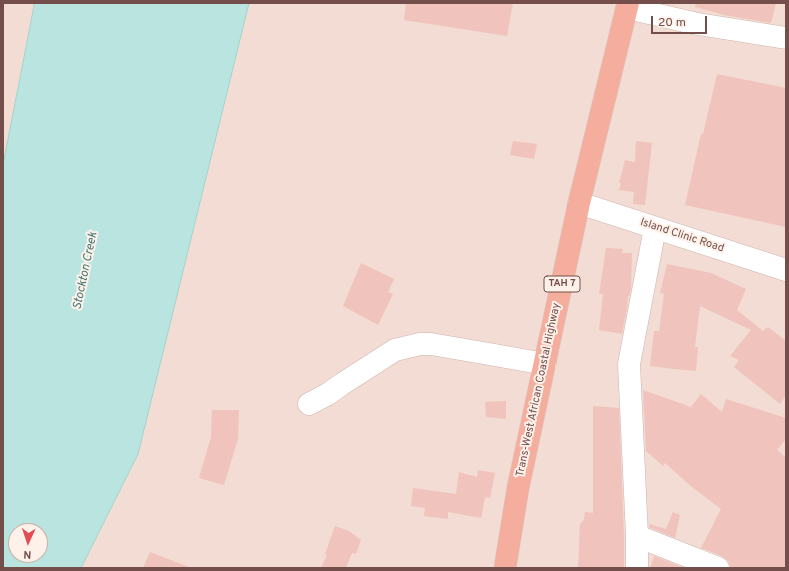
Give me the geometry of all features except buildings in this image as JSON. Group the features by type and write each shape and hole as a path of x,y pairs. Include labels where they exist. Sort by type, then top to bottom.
{"highway":[{"name":"Trans-West African Coastal Highway","path":"505,568 518,488 579,203 627,6"}],"street":[{"path":"627,6 698,24 786,38"},
{"name":"Island Clinic Road","path":"579,203 786,270"},
{"path":"637,568 630,364 655,228"},
{"path":"309,404 328,394 395,350 420,344 431,344 545,364"},
{"path":"637,536 718,568"}],"shaded area":[{"path":"3,3 786,3 786,456 691,566 692,568 3,568"}],"water":[{"name":"Stockton Creek","path":"35,3 249,3 138,454 81,568 3,568 3,165"}]}
